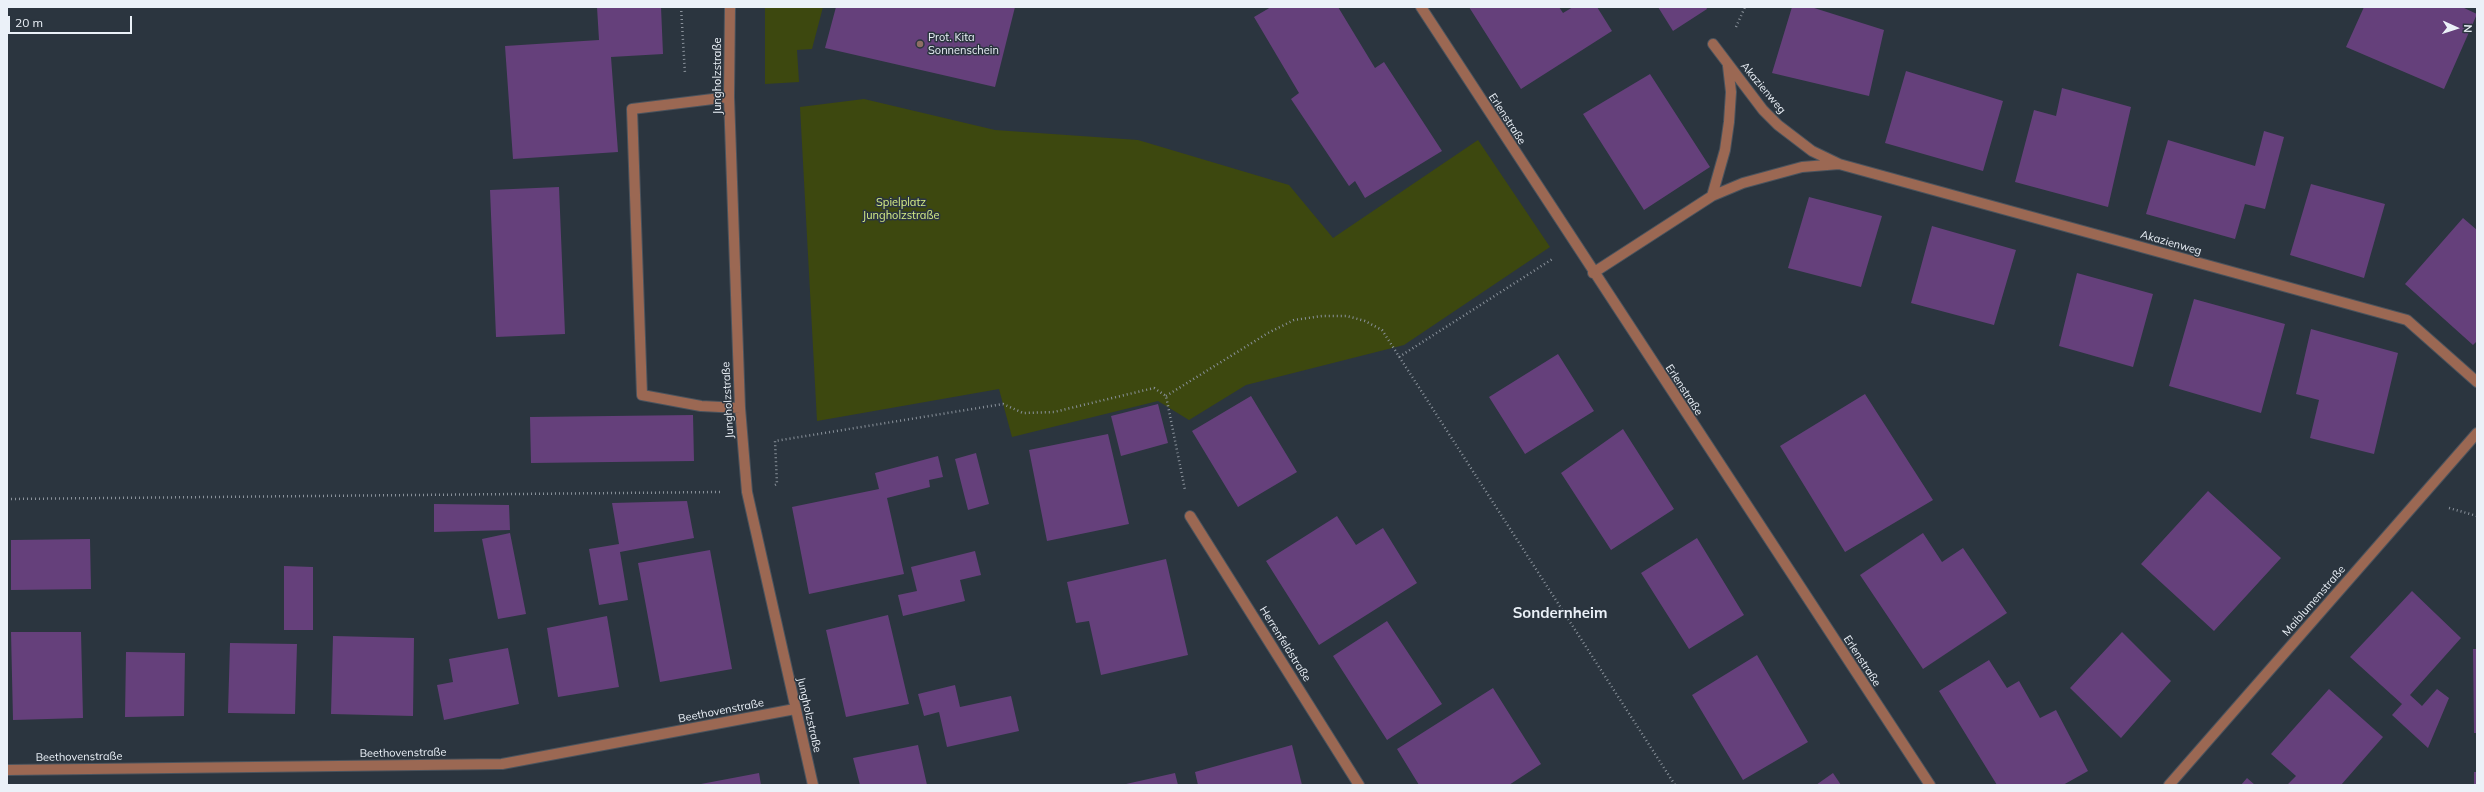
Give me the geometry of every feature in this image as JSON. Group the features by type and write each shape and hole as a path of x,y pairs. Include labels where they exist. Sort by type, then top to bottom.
{"street":[{"name":"Jungholzstraße","path":"730,7 729,97 740,408 747,492 813,785"},
{"name":"Erlenstraße","path":"1420,7 1930,785"},
{"name":"Akazienweg","path":"1713,44 1728,66 1763,110 1778,125 1812,151 1839,164 2407,320 2477,382"},
{"name":"Akazienweg","path":"1712,196 1725,150 1729,122 1731,92 1728,66"},
{"path":"729,97 632,108 642,395 701,406 740,408"},
{"name":"Akazienweg","path":"1593,273 1712,196 1743,183 1772,174 1802,167 1839,164"},
{"name":"Maiblumenstraße","path":"2169,785 2477,433"},
{"name":"Herrenfeldstraße","path":"1190,516 1359,785"},
{"name":"Beethovenstraße","path":"7,770 502,764 795,709"}],"path":[{"path":"681,7 686,102"},
{"path":"1399,357 1575,245"},
{"path":"1166,396 1268,333 1294,320 1322,316 1356,318 1382,330 1675,785"},
{"path":"7,499 747,492 777,484 775,441 1003,404 1023,413 1054,412 1154,388 1166,396 1172,414 1190,516"}],"green space":[{"path":"765,7 823,7 812,49 797,50 799,82 765,84"},
{"name":"Spielplatz Jungholzstraße","path":"864,99 995,130 1138,140 1289,185 1333,238 1478,140 1550,247 1404,345 1246,385 1189,420 1158,401 1012,437 999,389 817,421 800,107"}],"building":[{"path":"597,7 661,7 663,54 611,57 618,152 513,159 505,46 599,40"},
{"name":"Prot. Kita Sonnenschein","path":"836,7 1015,7 995,87 825,48"},
{"path":"1271,7 1338,7 1375,68 1384,62 1442,151 1365,198 1355,181 1349,186 1291,99 1299,93 1254,17"},
{"path":"1469,7 1559,7 1563,13 1573,7 1597,7 1612,31 1521,89"},
{"path":"1658,7 1706,7 1707,9 1673,31"},
{"path":"1792,7 1811,7 1884,30 1869,96 1772,73"},
{"path":"2364,7 2462,7 2477,14 2444,89 2346,47"},
{"path":"1906,71 2003,101 1983,171 1885,143"},
{"path":"1650,74 1710,167 1644,210 1583,114"},
{"path":"2062,88 2131,107 2108,207 2015,182 2034,110 2056,116"},
{"path":"2264,131 2284,137 2265,209 2245,204 2235,239 2146,214 2168,140 2255,166"},
{"path":"2311,184 2385,204 2364,278 2290,255"},
{"path":"559,187 565,334 496,337 490,190"},
{"path":"1809,197 1882,216 1861,287 1788,268"},
{"path":"2463,218 2477,230 2477,341 2473,345 2405,284"},
{"path":"1932,226 2016,250 1994,325 1911,303"},
{"path":"2077,273 2153,294 2133,367 2059,346"},
{"path":"2194,299 2285,324 2261,413 2169,386"},
{"path":"2311,329 2398,353 2374,454 2310,438 2319,400 2296,394"},
{"path":"1558,354 1594,411 1525,454 1489,397"},
{"path":"1865,394 1933,500 1845,552 1780,446"},
{"path":"1251,396 1297,472 1238,507 1192,431"},
{"path":"1158,404 1168,443 1121,456 1111,416"},
{"path":"693,415 694,461 531,463 530,417"},
{"path":"1623,429 1674,509 1611,550 1561,473"},
{"path":"1108,434 1129,524 1047,541 1029,450"},
{"path":"976,453 989,504 968,510 955,459"},
{"path":"938,456 943,477 929,480 930,487 887,498 904,574 809,594 792,507 879,489 875,473"},
{"path":"2208,491 2281,558 2214,631 2141,564"},
{"path":"687,501 694,538 620,552 628,600 599,605 589,549 619,544 612,503"},
{"path":"434,504 509,505 510,530 434,532"},
{"path":"1337,516 1356,545 1383,528 1417,583 1319,645 1266,561"},
{"path":"510,533 526,614 498,619 482,539"},
{"path":"1923,533 1942,562 1963,548 2007,613 1923,669 1860,575"},
{"path":"1697,538 1744,615 1689,649 1641,573"},
{"path":"90,539 91,589 11,590 11,540"},
{"path":"710,550 732,669 660,682 638,563"},
{"path":"975,551 981,575 960,580 965,601 903,616 898,595 917,591 911,567"},
{"path":"1166,559 1188,655 1101,675 1089,621 1076,623 1067,582"},
{"path":"284,566 313,567 313,630 284,630"},
{"path":"2412,591 2461,638 2410,695 2422,706 2437,689 2449,698 2428,748 2392,715 2402,704 2350,657"},
{"path":"888,615 909,704 846,717 826,630"},
{"path":"607,616 619,687 558,697 547,628"},
{"path":"1387,621 1442,704 1387,740 1333,656"},
{"path":"11,632 81,632 83,718 13,720"},
{"path":"2122,632 2171,681 2121,738 2070,688"},
{"path":"333,636 414,638 413,716 331,714"},
{"path":"230,643 297,644 295,714 228,713"},
{"path":"508,648 519,704 444,720 437,685 453,682 449,659"},
{"path":"2473,649 2477,649 2477,733 2474,733"},
{"path":"126,652 185,653 184,716 125,717"},
{"path":"1757,655 1808,742 1743,780 1692,695"},
{"path":"1989,660 2007,688 2019,681 2040,718 2056,710 2088,771 2063,785 1997,785 1939,691"},
{"path":"955,685 960,707 1011,696 1019,731 947,747 939,712 924,716 918,694"},
{"path":"1493,688 1541,764 1509,785 1419,785 1397,749"},
{"path":"2329,689 2383,737 2341,785 2287,785 2296,776 2271,754"},
{"path":"918,745 927,785 860,785 853,758"},
{"path":"1292,745 1302,785 1198,785 1195,772"},
{"path":"2474,772 2477,772 2477,785 2474,785"},
{"path":"759,773 761,785 701,785 701,784"},
{"path":"1175,773 1178,785 1126,785 1126,784"},
{"path":"1833,773 1841,785 1816,785"},
{"path":"2247,778 2255,785 2241,785"}],"place":[{"name":"Prot. Kita Sonnenschein","path":"920,44"}],"district":[{"name":"Sondernheim","path":"1560,613"}]}
